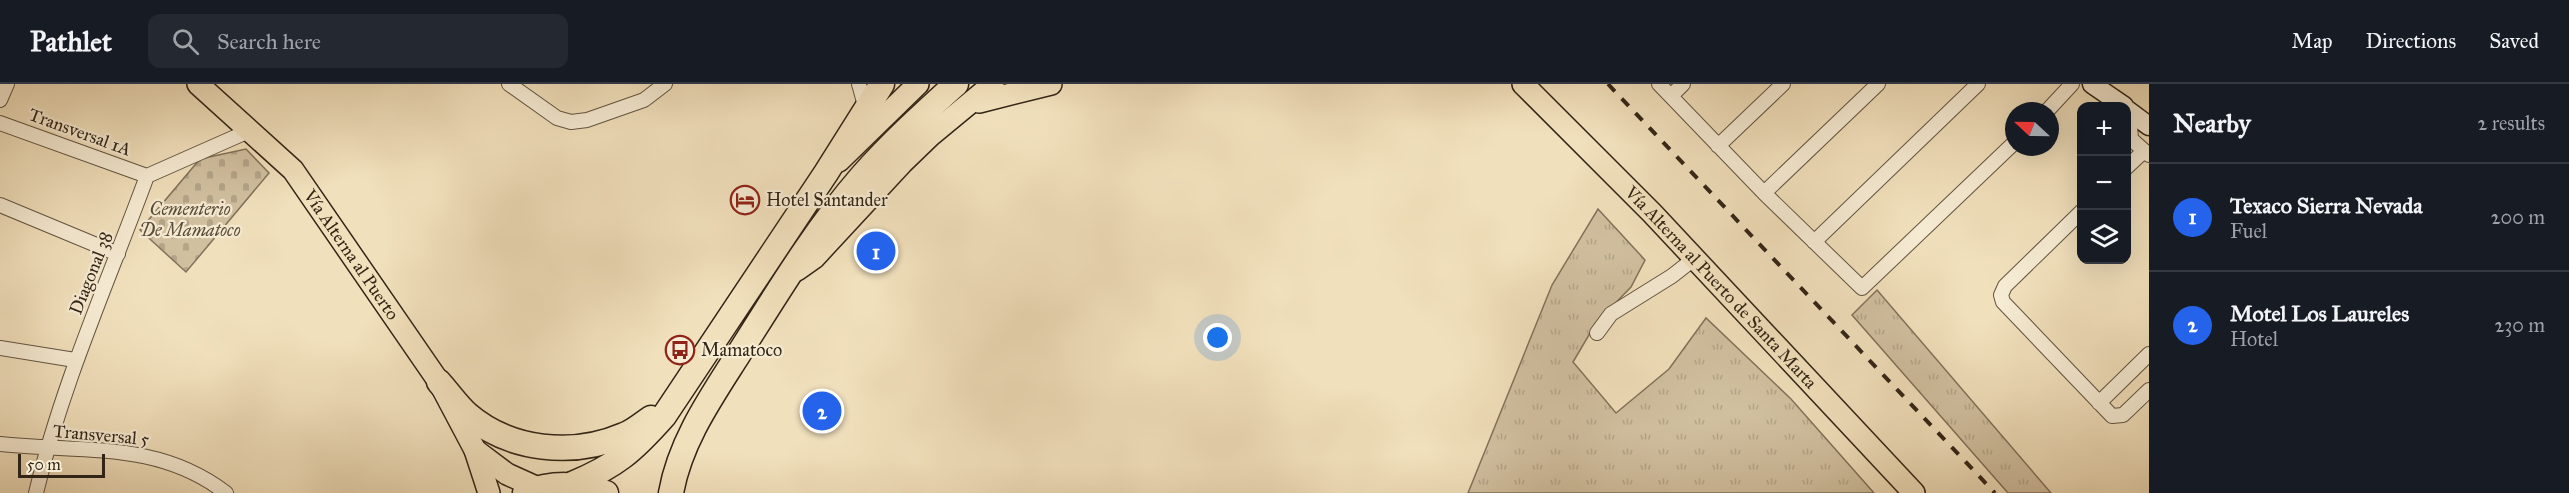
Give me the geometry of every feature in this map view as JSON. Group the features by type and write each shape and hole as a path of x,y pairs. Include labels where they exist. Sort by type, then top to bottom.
{"highway":[{"path":"532,490 572,484 604,471 635,448 664,416 826,173 882,84"},
{"path":"671,493 675,472 690,434 787,277 860,178 895,140 956,84"},
{"path":"439,382 467,414 503,436 543,448 585,447 625,435 660,412 688,380"},
{"path":"572,484 606,493"}],"main road":[{"name":"Vía Alterna al Puerto","path":"198,84 293,170 439,382 475,450 489,493"},
{"path":"826,173 918,84"},
{"path":"787,277 814,258 902,163 993,84"},
{"path":"964,108 994,96 1051,84"},
{"name":"Vía Alterna al Puerto de Santa Marta","path":"1523,84 1652,213 1914,493"},
{"name":"Vía Alterna al Puerto","path":"475,450 532,490"}],"street":[{"path":"0,100 7,84"},
{"path":"509,84 557,118 571,122 587,120 644,100 665,84"},
{"path":"859,84 866,109"},
{"path":"1659,84 1764,193 1862,288 2005,151"},
{"path":"1671,96 1683,84"},
{"path":"1718,146 1783,84"},
{"path":"1764,193 1878,84"},
{"path":"1814,242 1978,84"},
{"path":"2055,102 2072,84"},
{"path":"2092,84 2116,102"},
{"path":"2131,113 2149,126"},
{"name":"Transversal 1A","path":"0,123 147,176"},
{"path":"147,176 251,130"},
{"path":"2131,139 2146,153 2131,165"},
{"name":"Diagonal 38","path":"36,493 46,449 75,360 147,176"},
{"path":"0,205 118,254"},
{"path":"2077,217 2005,285 2001,295 2003,302 2112,416 2123,415 2149,390"},
{"path":"1597,333 1611,314 1672,276 1695,258"},
{"path":"0,348 75,360"},
{"path":"2099,403 2149,354"},
{"name":"Transversal 5","path":"0,444 46,449 135,453 168,461 210,481 226,493"}],"green space":[{"name":"Cementerio De Mamatoco","path":"246,149 269,173 186,272 140,230 200,159"},
{"path":"1598,209 1645,260 1631,287 1596,323 1573,362 1616,413 1669,369 1706,318 1791,399 1874,493 1468,493 1552,285"},
{"path":"1877,290 2051,493 2008,493 1852,315"}],"railway":[{"path":"1608,84 1995,493"}],"place":[{"name":"Hotel Santander","path":"745,200"},
{"name":"Texaco Sierra Nevada","path":"876,251"},
{"name":"Mamatoco","path":"680,350"},
{"name":"Motel Los Laureles","path":"822,411"}]}
